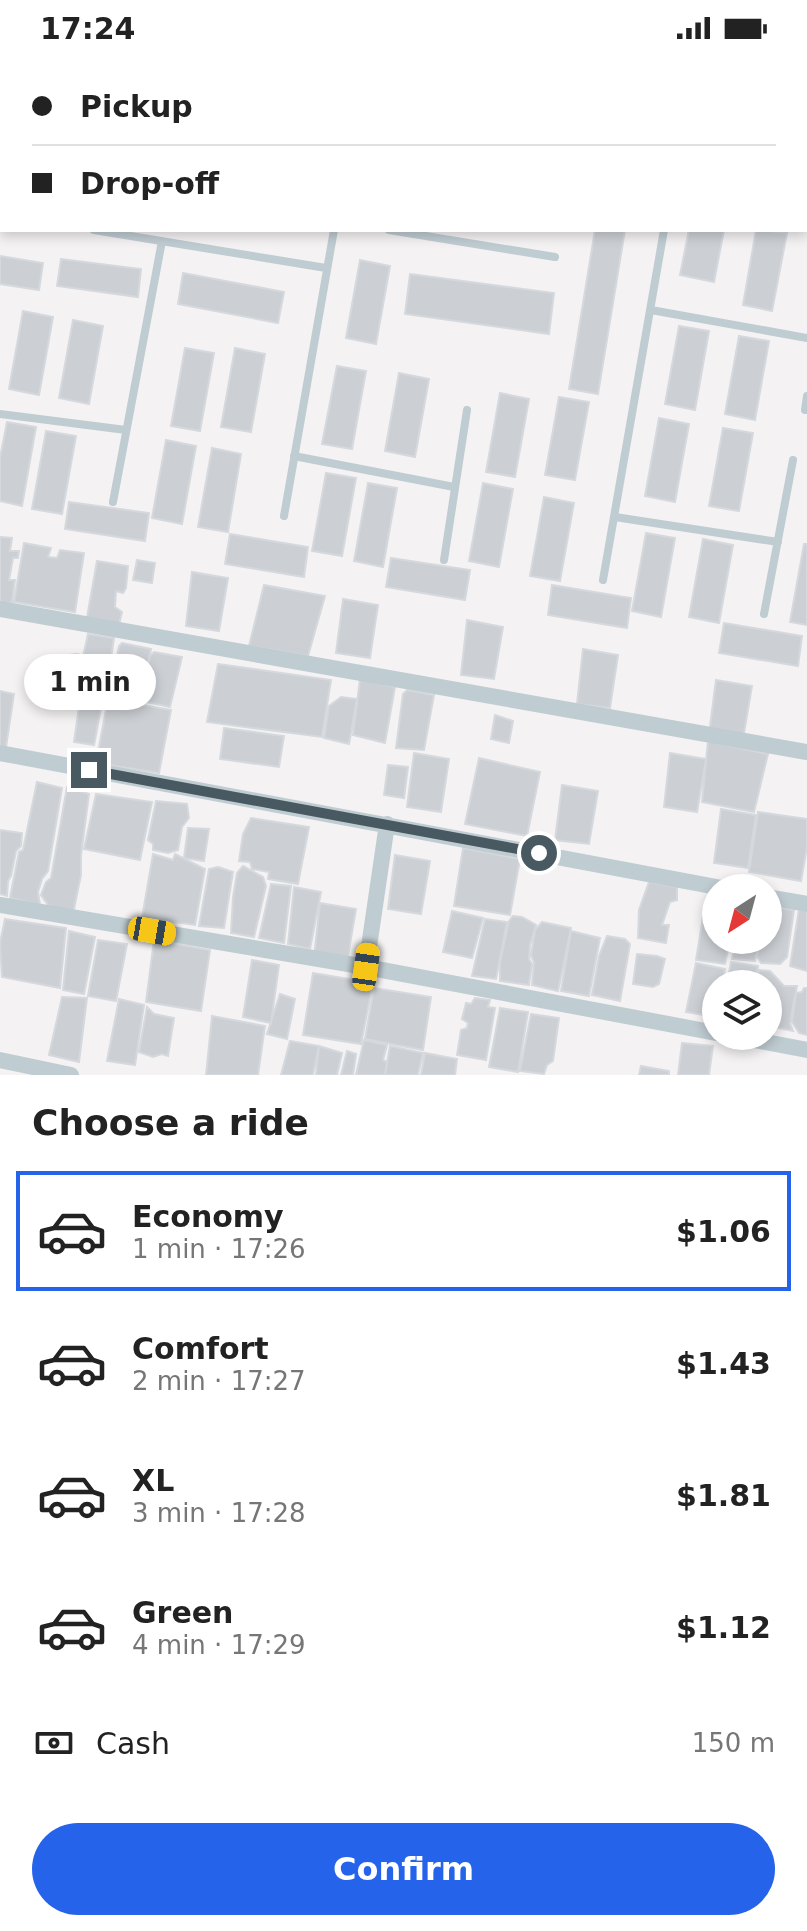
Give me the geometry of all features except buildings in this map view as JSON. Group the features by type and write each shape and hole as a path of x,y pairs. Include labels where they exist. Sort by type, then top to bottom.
{"street":[{"path":"0,609 807,752"},
{"path":"0,753 702,884"},
{"path":"366,967 387,824"},
{"path":"782,900 807,904"},
{"path":"0,905 366,967 702,1030"},
{"path":"782,1045 807,1050"},
{"path":"0,1060 71,1075"}],"lane":[{"path":"106,232 326,268"},
{"path":"284,516 334,232"},
{"path":"401,232 555,257"},
{"path":"603,580 664,232"},
{"path":"113,502 162,241"},
{"path":"651,310 807,338"},
{"path":"805,410 807,396"},
{"path":"444,560 467,410"},
{"path":"0,414 126,430"},
{"path":"294,456 454,487"},
{"path":"764,614 793,460"},
{"path":"615,517 778,542"}],"route":[{"path":"89,770 539,853"}]}
